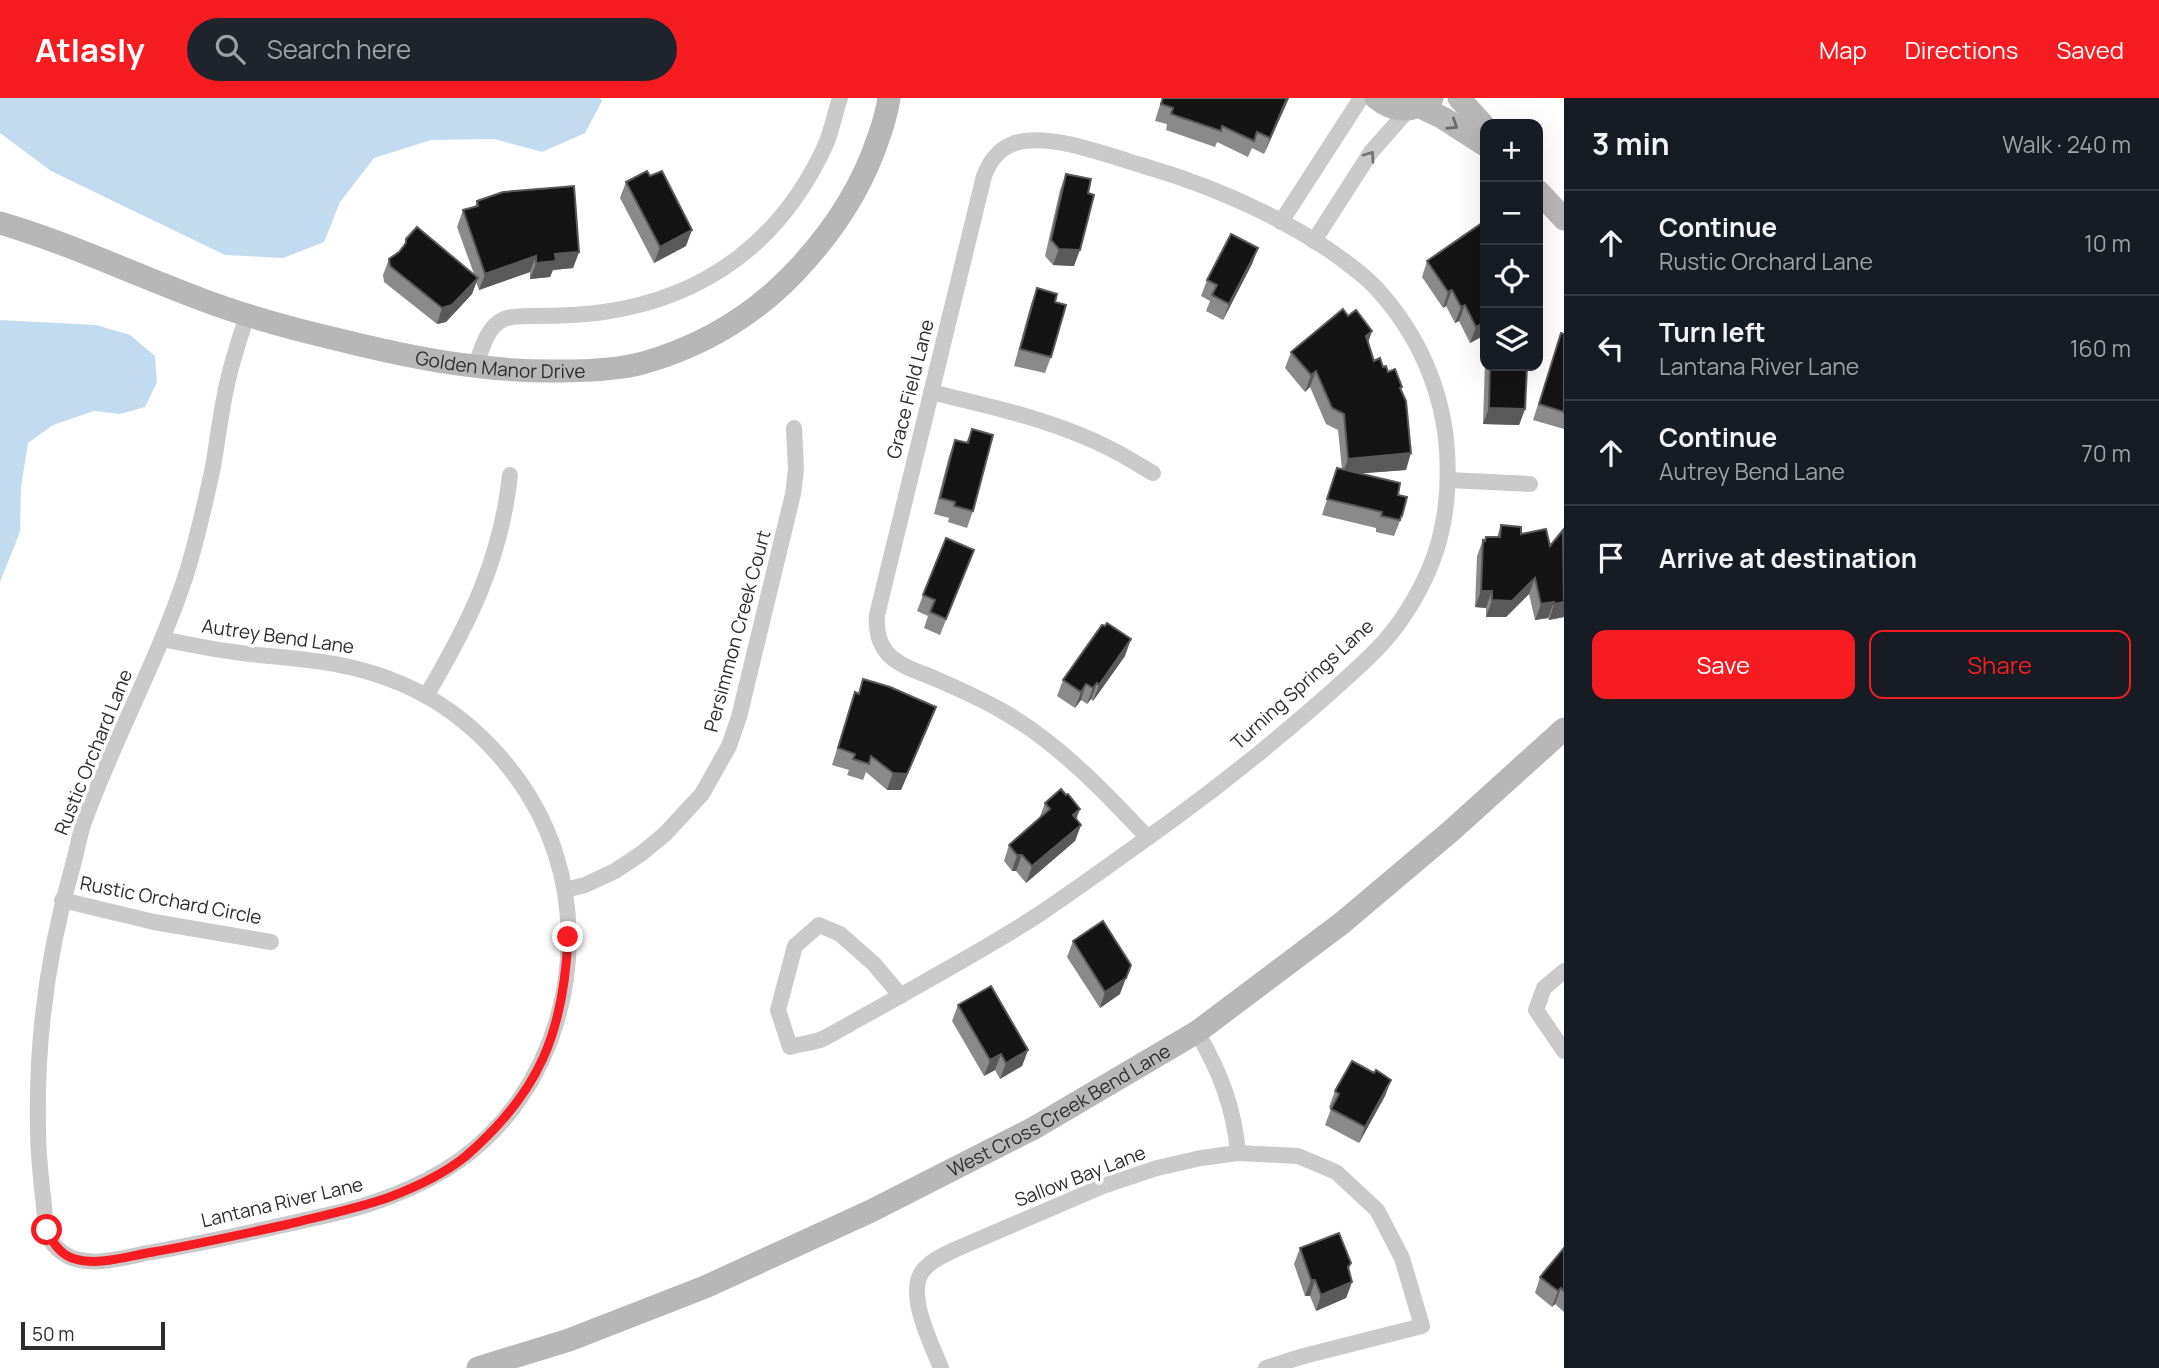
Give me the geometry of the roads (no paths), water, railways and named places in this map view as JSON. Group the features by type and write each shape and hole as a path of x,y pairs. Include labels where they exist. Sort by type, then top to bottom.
{"main road":[{"name":"Golden Manor Drive","path":"0,223 247,316 390,353 475,367 531,372 588,371 640,364 692,346 739,321 792,276 816,250 846,209 870,165 889,98"},
{"path":"1376,98 1384,105 1396,109 1420,105 1480,142"},
{"path":"1459,98 1480,121"},
{"path":"1543,196 1564,219"},
{"name":"West Cross Creek Bend Lane","path":"478,1368 569,1340 705,1287 871,1211 1034,1128 1197,1032 1342,923 1451,831 1564,729"}],"street":[{"path":"475,367 492,327 504,319 516,316 589,314 636,307 680,292 715,274 749,250 785,213 808,180 827,141 840,98"},
{"path":"1282,222 1360,98"},
{"path":"1314,241 1371,152 1420,105"},
{"name":"Turning Springs Lane","path":"901,996 874,964 840,934 819,925 795,946 778,1010 790,1047 822,1039 901,996 1041,913 1148,838 1216,788 1305,715 1373,654 1399,622 1418,592 1435,556 1445,520 1449,480 1446,441 1439,400 1427,365 1408,327 1376,288 1351,265 1282,222 1241,201 1180,177 1059,142 1031,140 1002,149"},
{"name":"Grace Field Lane","path":"1002,149 990,161 984,176 877,615 876,629 881,645 902,665 1003,711 1049,743 1102,788 1148,838"},
{"name":"Rustic Orchard Lane","path":"61,1251 52,1242 47,1230 38,1163 37,1105 44,1001 62,900 83,827 162,639 195,545 228,379 247,316"},
{"path":"931,392 1054,425 1110,448 1153,473"},
{"name":"Persimmon Creek Court","path":"565,890 585,885 615,871 665,834 702,794 729,746 739,717 788,520 796,469 794,428"},
{"path":"426,696 460,638 489,573 506,505 510,475"},
{"path":"1449,480 1530,484"},
{"name":"Autrey Bend Lane","path":"162,639 213,649 340,663 373,672 407,686 441,705 471,729 515,774 548,832 565,890 568,914 566,970 554,1034 542,1065 495,1129"},
{"name":"Rustic Orchard Circle","path":"62,900 154,922 271,942"},
{"path":"1564,971 1544,988 1536,1010 1564,1051"},
{"path":"1197,1032 1217,1068 1236,1122 1238,1153"},
{"name":"Lantana River Lane","path":"61,1251 73,1259 108,1260 325,1216 374,1202 418,1185 464,1158 495,1129"},
{"name":"Sallow Bay Lane","path":"941,1368 920,1314 916,1294 921,1274 935,1259 1103,1186 1157,1168 1238,1153 1298,1157 1336,1172 1377,1210 1402,1258 1422,1326 1266,1368"}],"water":[{"path":"0,98 600,98 602,101 585,133 542,152 494,139 431,140 374,158 340,202 324,242 283,258 225,255 51,171 0,133"},
{"path":"0,320 96,325 130,335 155,356 157,382 145,407 120,414 94,411 53,425 28,443 21,487 20,532 0,582"}]}
